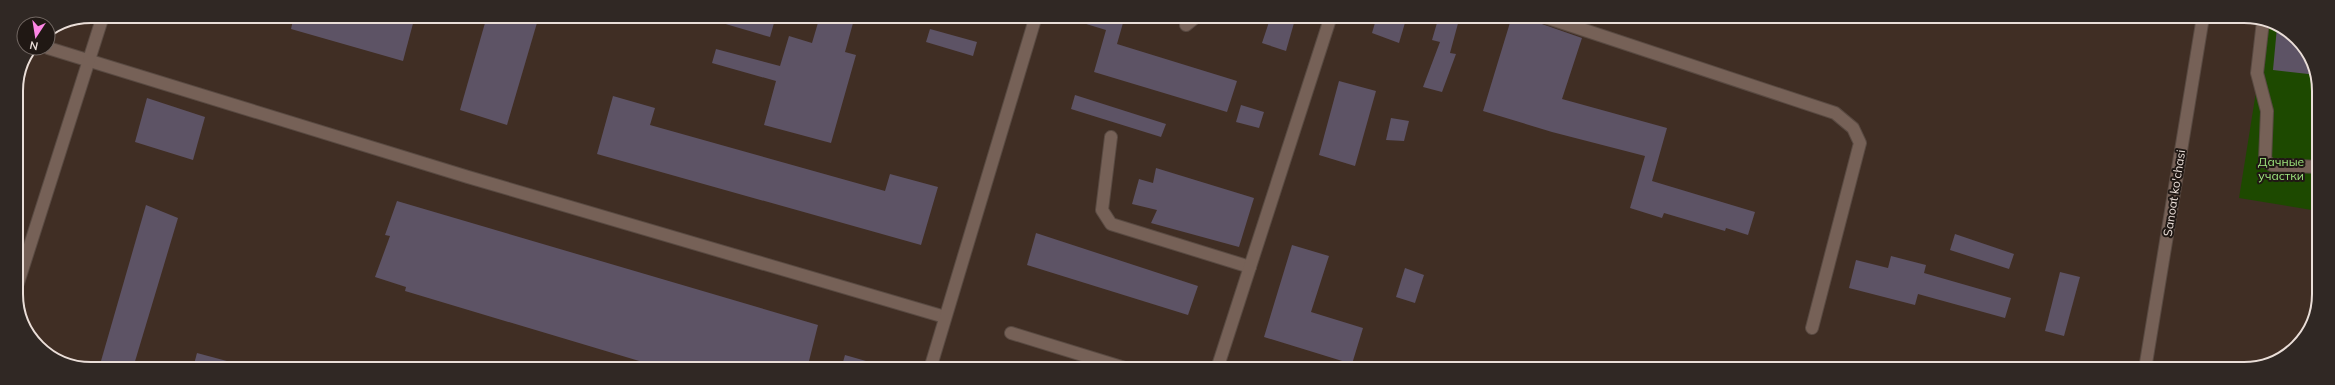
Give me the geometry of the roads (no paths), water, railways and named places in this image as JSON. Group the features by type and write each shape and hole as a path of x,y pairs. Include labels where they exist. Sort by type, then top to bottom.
{"street":[{"path":"23,267 101,23"},
{"path":"932,362 1034,23"},
{"path":"1219,362 1329,23"},
{"path":"1563,23 1835,113 1853,128 1860,143 1812,328"},
{"name":"Sanoat ko'chasi","path":"2146,362 2202,23"},
{"path":"2263,25 2257,73 2268,111 2265,161 2272,165 2312,168"},
{"path":"56,50 468,177 946,317"},
{"path":"1111,137 1102,210 1111,224 1250,267"},
{"path":"1011,333 1105,362"}],"park label":[{"name":"Дачные участки","path":"2281,168"}]}
